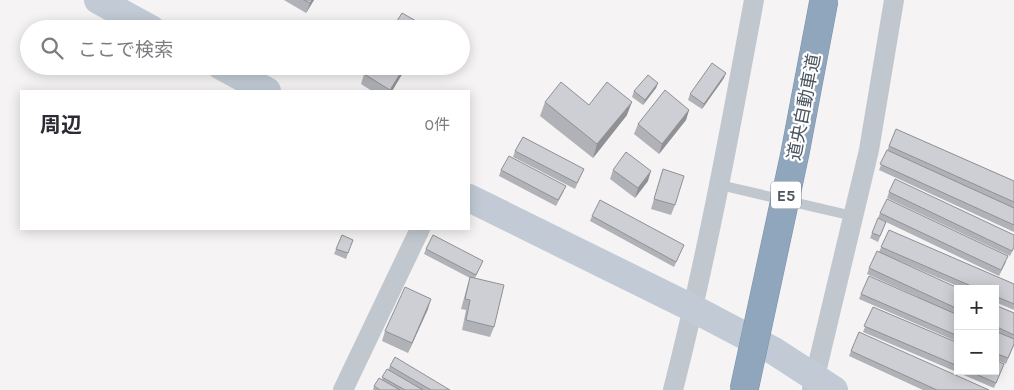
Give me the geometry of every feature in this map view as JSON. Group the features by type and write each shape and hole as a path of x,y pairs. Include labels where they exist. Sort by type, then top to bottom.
{"highway":[{"name":"道央自動車道","path":"744,390 795,153 824,0"}],"street":[{"path":"98,0 135,20"},
{"path":"673,390 694,309 720,184 754,0"},
{"path":"470,198 694,309 774,351 820,386 853,216 869,150 894,0"},
{"path":"238,75 265,90"},
{"path":"343,390 420,230"}],"lane":[{"path":"720,184 853,216"}],"building":[{"path":"402,13 414,20 398,20"},
{"path":"712,63 726,73 704,104 690,94"},
{"path":"366,75 399,75 390,90"},
{"path":"648,75 658,83 645,100 634,91"},
{"path":"561,82 589,105 607,82 632,102 597,144 545,102"},
{"path":"665,90 689,110 662,144 638,124"},
{"path":"896,129 1014,181 1014,202 889,146"},
{"path":"523,137 584,169 577,183 515,151"},
{"path":"887,150 1014,208 1014,225 880,164"},
{"path":"626,152 651,171 638,188 613,170"},
{"path":"509,156 566,186 558,200 501,170"},
{"path":"663,169 684,176 675,205 654,199"},
{"path":"895,179 1014,235 1012,251 889,192"},
{"path":"887,199 1008,256 1001,270 880,213"},
{"path":"600,200 684,245 676,262 592,216"},
{"path":"878,218 886,222 880,236 872,233"},
{"path":"889,230 1014,284 1014,304 999,298 999,285 969,285 881,247"},
{"path":"342,235 353,240 348,253 336,249"},
{"path":"433,235 483,261 476,275 426,249"},
{"path":"877,251 954,286 954,307 869,268"},
{"path":"869,276 954,313 954,334 861,294"},
{"path":"470,277 504,285 494,327 466,320 470,300 465,299"},
{"path":"405,287 431,299 412,343 385,331"},
{"path":"873,307 954,341 954,364 864,326"},
{"path":"999,307 1014,313 1014,335 999,328"},
{"path":"859,332 989,390 937,390 851,351"},
{"path":"999,333 1014,339 1014,344 1008,358 999,355"},
{"path":"395,357 450,390 431,390 390,366"},
{"path":"999,362 1004,364 996,383 978,375 999,375"},
{"path":"387,369 423,390 405,390 382,377"},
{"path":"379,378 400,390 380,390 374,386"}]}
